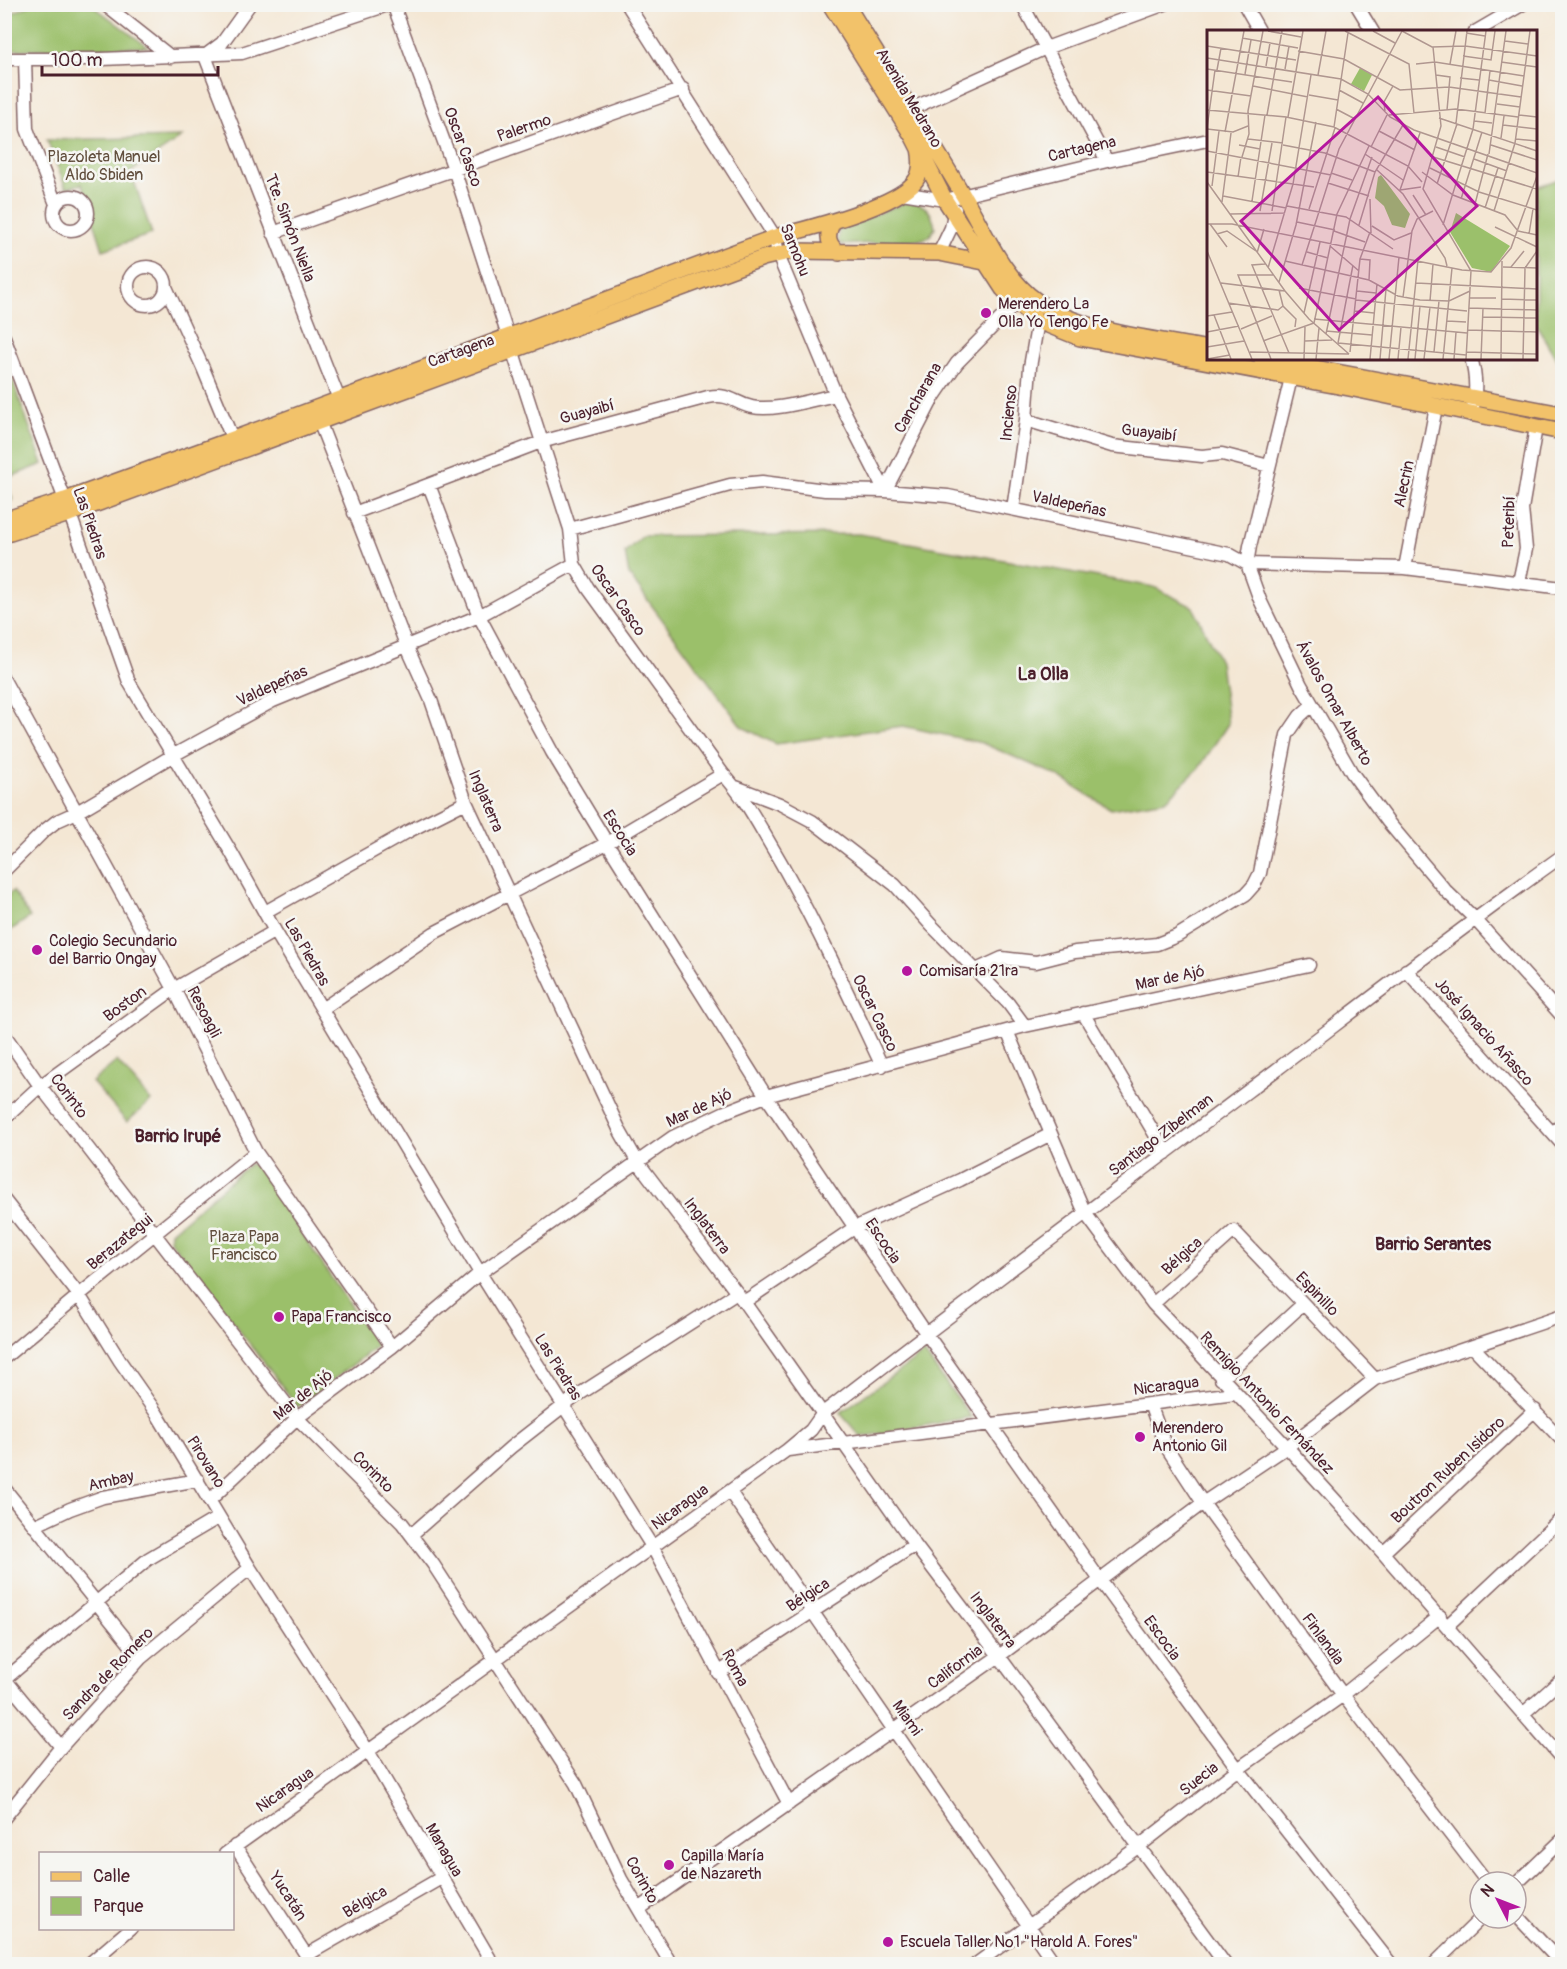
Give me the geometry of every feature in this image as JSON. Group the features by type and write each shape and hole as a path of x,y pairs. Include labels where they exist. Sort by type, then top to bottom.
{"main road":[{"name":"Avenida Medrano","path":"838,6 911,109 1007,270 1020,287 1040,303 1091,326 1207,349"},
{"name":"Avenida Medrano","path":"838,6 919,148 949,206 984,262 1016,303 1038,321 1080,338 1563,432"},
{"name":"Cartagena","path":"4,535 67,507 341,406 509,336 775,237 833,222 902,193 916,181 920,173 919,148"},
{"path":"833,222 828,230 828,237 830,244 839,253"},
{"name":"Cartagena","path":"235,445 319,421 341,406 513,351 763,258 793,251 939,254 984,262"},
{"path":"1271,360 1563,414"},
{"name":"Cartagena","path":"4,520 67,507"}],"street":[{"path":"104,4 171,57"},
{"path":"205,56 222,43 250,4"},
{"path":"4,59 171,57 242,53 392,4"},
{"name":"Oscar Casco","path":"392,4 454,169 509,336 570,529 574,564 588,588 723,774 736,788 778,857 815,926 882,1066"},
{"name":"Samohu","path":"627,4 775,237 778,255 836,394 885,491"},
{"path":"1022,4 1107,161"},
{"path":"911,109 1134,9 1165,4"},
{"path":"1245,4 1259,30"},
{"path":"1356,4 1371,30"},
{"path":"1478,30 1523,4"},
{"name":"Tte. Simón Niella","path":"205,56 341,406"},
{"path":"25,59 27,129 56,204"},
{"name":"Palermo","path":"273,233 683,89"},
{"name":"Cartagena","path":"964,196 1107,161 1207,140"},
{"path":"902,193 949,206 964,196"},
{"path":"939,254 951,228 949,206"},
{"path":"166,287 235,445"},
{"name":"Cancharana","path":"885,491 933,398 957,363 1016,303"},
{"name":"Incienso","path":"1013,509 1026,420 1030,367 1038,321"},
{"name":"Las Piedras","path":"5,338 129,682 480,1273 653,1548"},
{"path":"1471,415 1475,399 1476,373 1472,360"},
{"path":"1247,564 1291,378"},
{"name":"Guayaibí","path":"354,513 541,442 721,394 752,407 769,408 836,394"},
{"name":"Alecrin","path":"1405,568 1436,407"},
{"name":"Guayaibí","path":"1026,420 1112,446 1202,456 1222,454 1269,466"},
{"name":"Inglaterra","path":"319,421 407,647 431,700 466,802 621,1133 637,1161 741,1297 915,1545 1225,1965"},
{"name":"Peteribí","path":"1520,582 1526,549 1522,509 1536,427"},
{"name":"Valdepeñas","path":"570,529 730,485 762,482 825,490 885,491 948,496 1229,554 1247,564 1405,568 1563,588"},
{"name":"Escocia","path":"429,485 478,616 552,752 766,1096 926,1333 1100,1580 1238,1769 1391,1965"},
{"name":"Valdepeñas","path":"4,871 57,821 77,812 172,756 273,701 478,616 574,564"},
{"name":"Ávalos Omar Alberto","path":"1247,564 1260,600 1312,705 1352,772 1388,822 1446,891 1474,918 1563,1016"},
{"name":"Resoagli","path":"4,680 174,990 256,1152 392,1347"},
{"path":"976,970 1002,958 1036,962 1075,952 1157,944 1177,936 1246,894 1260,873 1287,735 1300,716 1312,705"},
{"path":"322,1009 434,933 607,843 723,774"},
{"path":"736,788 780,804 812,821 895,885 1008,1003 1025,1026"},
{"path":"265,912 409,831 466,802"},
{"name":"Santiago Zibelman","path":"787,1450 811,1430 823,1413 926,1333 1474,918 1563,856"},
{"name":"Boston","path":"4,1119 40,1086 174,990 275,931"},
{"name":"Mar de Ajó","path":"210,1500 297,1418 392,1347 480,1273 673,1137 725,1112 766,1096 1025,1026 1309,965"},
{"name":"José Ignacio Añasco","path":"1406,970 1563,1144"},
{"path":"1083,1013 1166,1153"},
{"name":"Remigio Antonio Fernández","path":"1007,1031 1085,1213 1153,1304 1383,1553 1563,1759"},
{"name":"Corinto","path":"4,1034 40,1086 297,1418 411,1535 433,1564 576,1784 621,1879 671,1965"},
{"path":"1553,1133 1563,1124"},
{"path":"411,1535 511,1447 575,1397 854,1228 960,1180 1051,1134"},
{"name":"Berazategui","path":"4,1358 256,1152"},
{"name":"Pirovano","path":"4,1200 79,1295 368,1751"},
{"name":"Bélgica","path":"1153,1304 1234,1232"},
{"name":"Espinillo","path":"1234,1232 1375,1379"},
{"name":"Nicaragua","path":"1221,1379 1303,1304"},
{"path":"1287,1447 1375,1379 1563,1316"},
{"path":"1473,1347 1563,1440"},
{"name":"Nicaragua","path":"230,1850 787,1450 1235,1393"},
{"name":"Finlandia","path":"1150,1404 1165,1445 1203,1503 1342,1695 1478,1870"},
{"name":"Boutron Ruben Isidoro","path":"1383,1553 1535,1410"},
{"name":"California","path":"639,1909 999,1656 1203,1503 1287,1447"},
{"name":"Ambay","path":"34,1526 103,1497 198,1480"},
{"path":"4,1488 141,1658"},
{"name":"Miami","path":"730,1492 1055,1965"},
{"path":"61,1748 5,1679 148,1559 219,1516"},
{"name":"Suecia","path":"976,1965 1138,1847 1238,1769 1443,1621 1563,1518"},
{"name":"Bélgica","path":"718,1673 915,1545"},
{"name":"Roma","path":"653,1548 789,1804"},
{"name":"Sandra de Romero","path":"4,1818 61,1748 141,1658 250,1568"},
{"path":"1524,1713 1563,1678"},
{"name":"Managua","path":"368,1751 493,1965"},
{"path":"1528,1873 1563,1840"},
{"name":"Yucatán","path":"234,1856 309,1960"},
{"name":"Bélgica","path":"309,1960 441,1878"},
{"path":"1528,1928 1562,1965"},
{"path":"89,1965 130,1930"},
{"path":"1434,1965 1469,1930"}],"green space":[{"path":"33,4 92,5 148,47 5,50 5,16"},
{"name":"Plazoleta Manuel Aldo Sbiden","path":"182,137 131,172 152,234 103,250 82,184 66,188 47,140"},
{"path":"1562,178 1562,369 1537,326 1537,187"},
{"path":"908,201 923,206 930,212 935,228 929,237 919,240 842,245 838,241 839,229"},
{"path":"4,357 43,464 5,479 13,500 5,503"},
{"name":"La Olla","path":"859,534 1154,587 1193,607 1220,662 1228,724 1199,768 1166,800 1111,809 1056,775 982,743 903,726 776,744 742,727 629,575 625,552 643,536"},
{"path":"13,891 30,917 5,934 5,897"},
{"path":"117,1061 151,1101 127,1122 92,1082"},
{"name":"Plaza Papa Francisco","path":"250,1164 257,1166 377,1346 298,1407 170,1240 171,1232"},
{"path":"924,1353 971,1417 861,1437 840,1413"}],"place":[{"name":"Merendero La Olla Yo Tengo Fe","path":"986,313"},
{"name":"Colegio Secundario del Barrio Ongay","path":"37,950"},
{"name":"Comisaría 21ra","path":"907,971"},
{"name":"Papa Francisco","path":"279,1317"},
{"name":"Merendero Antonio Gil","path":"1140,1437"},
{"name":"Capilla María de Nazareth","path":"669,1865"},
{"name":"Escuela Taller Nº1 \"Harold A. Fores\"","path":"888,1942"}],"district":[{"name":"La Olla","path":"1043,674"},
{"name":"Barrio Irupé","path":"178,1136"},
{"name":"Barrio Serantes","path":"1433,1244"}]}
